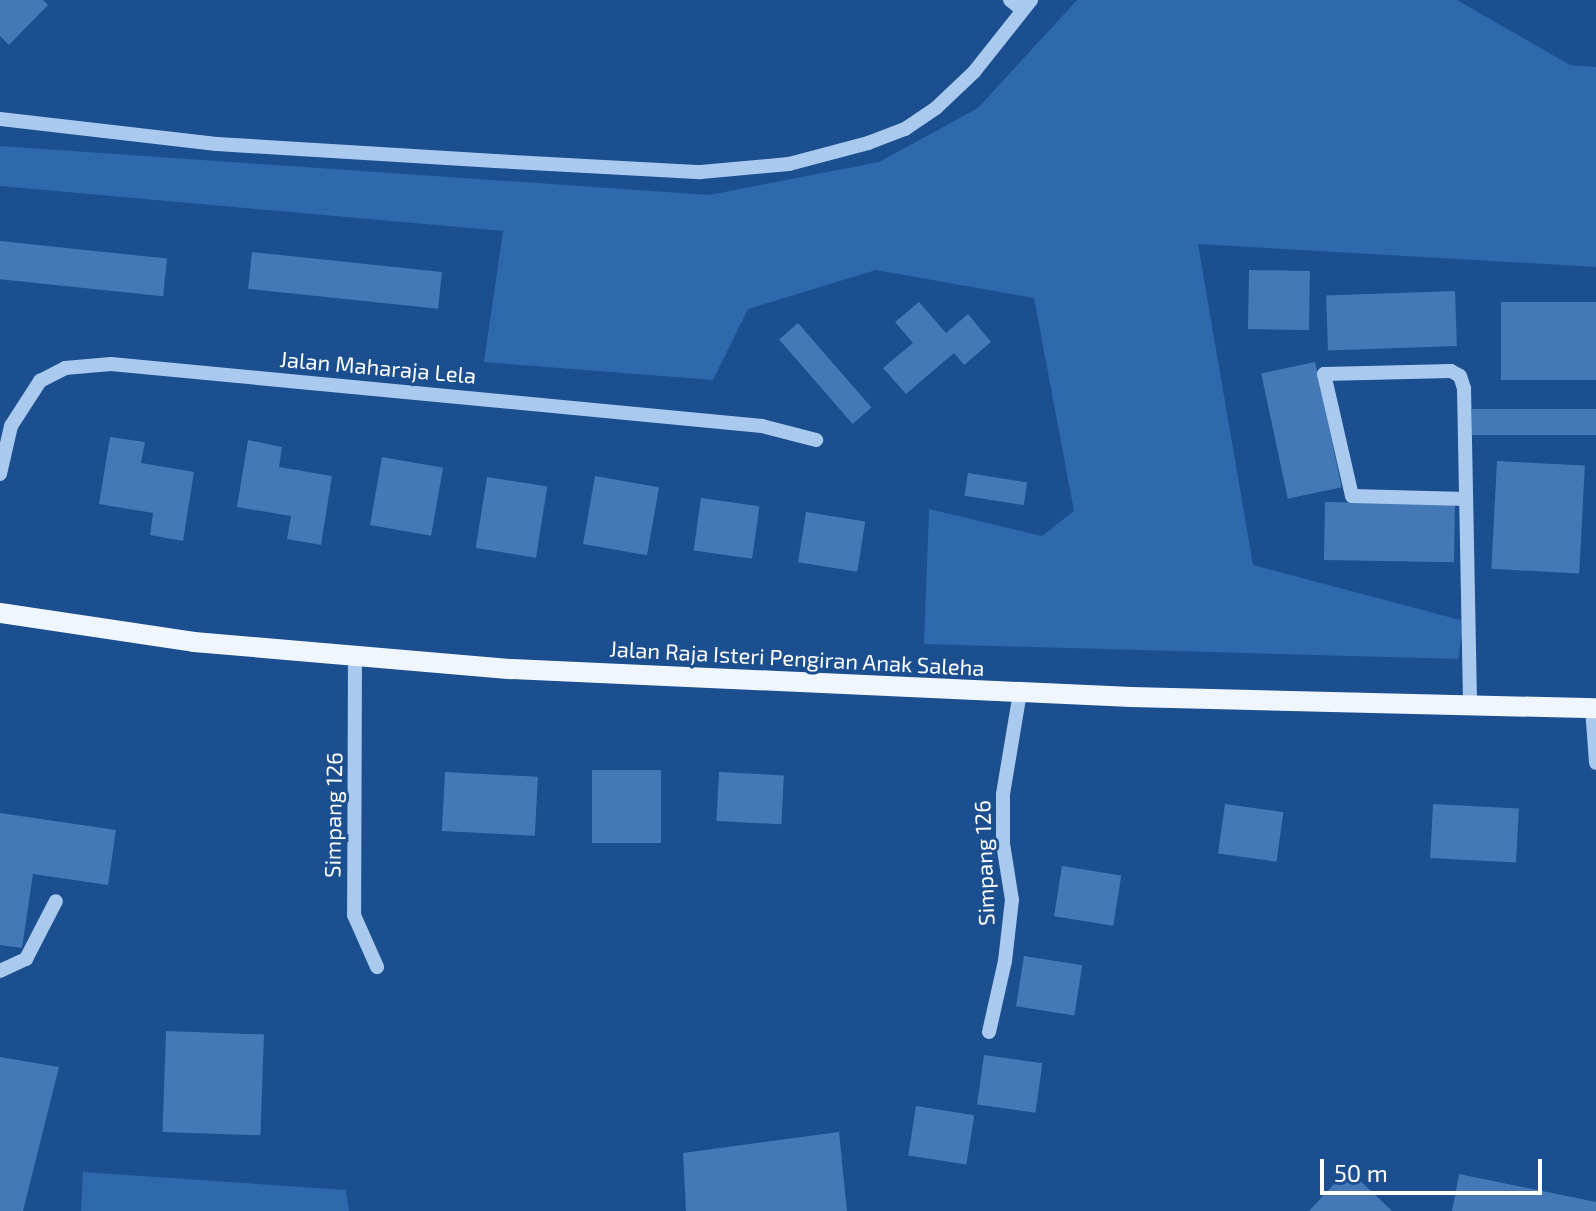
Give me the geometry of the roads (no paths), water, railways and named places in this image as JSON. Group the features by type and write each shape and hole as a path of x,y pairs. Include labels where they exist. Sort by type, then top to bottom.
{"main road":[{"name":"Jalan Raja Isteri Pengiran Anak Saleha","path":"0,613 194,642 355,658 1020,692 1594,708"}],"street":[{"path":"0,119 217,144 495,161 701,172 789,164 868,143 905,129 936,108 974,72 1027,5 1010,0"},
{"name":"Jalan Maharaja Lela","path":"0,474 11,426 40,381 65,368 111,364 762,426 816,440"},
{"path":"1466,499 1352,496 1324,374 1451,371 1460,376 1466,499 1470,705"},
{"name":"Simpang 126","path":"355,658 354,915 377,967"},
{"name":"Simpang 126","path":"989,1032 1005,961 1012,900 1003,844 1003,794 1020,692"},
{"path":"1594,708 1596,763"},
{"path":"0,971 26,959 56,901"}]}
